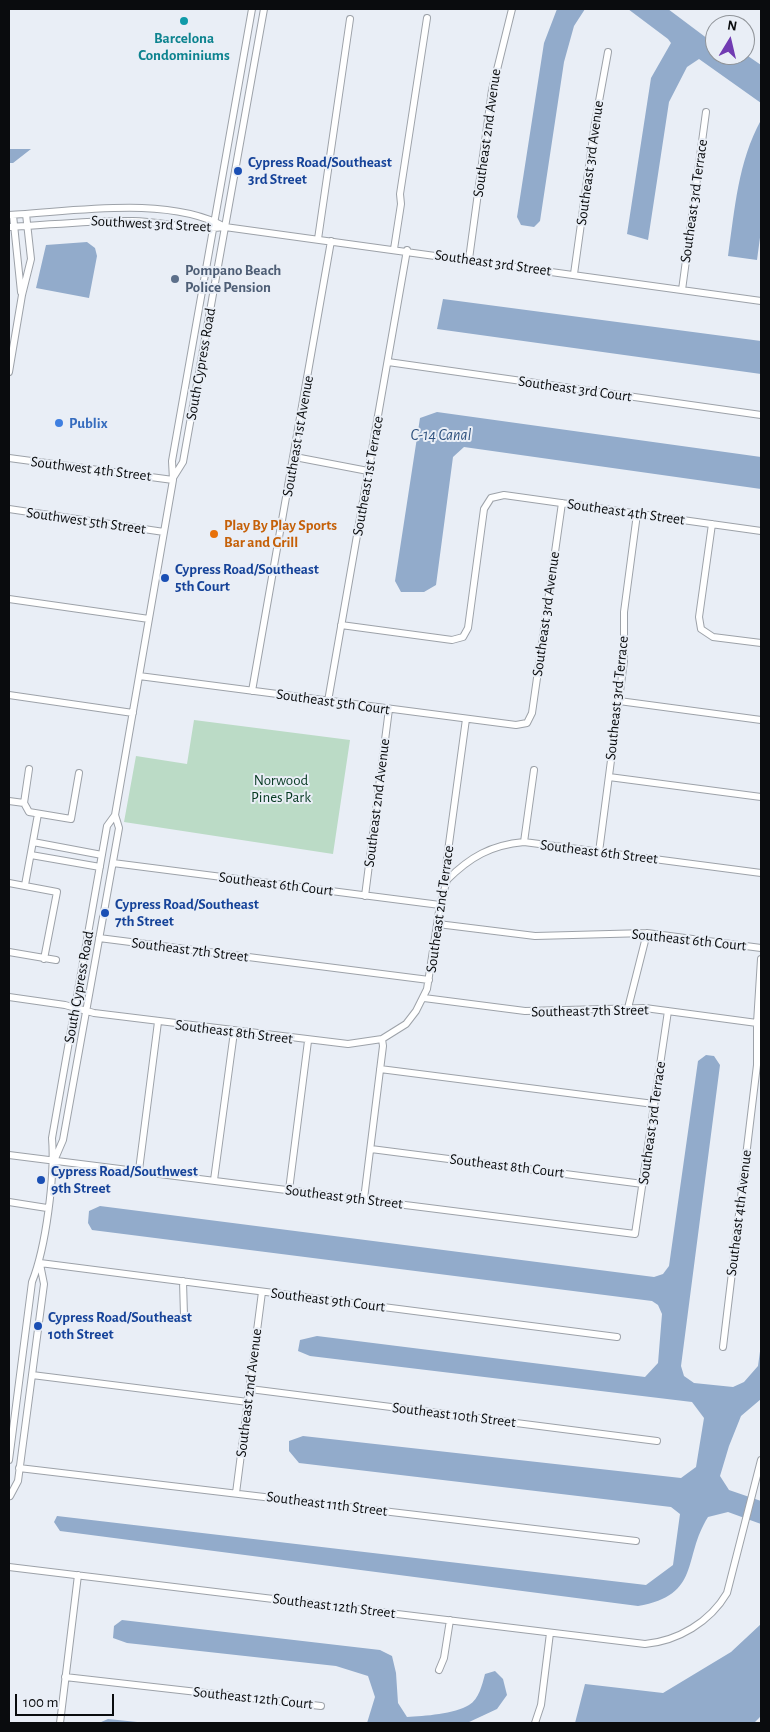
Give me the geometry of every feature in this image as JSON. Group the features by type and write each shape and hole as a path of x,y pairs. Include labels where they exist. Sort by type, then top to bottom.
{"street":[{"name":"South Cypress Road","path":"9,1460 32,1282 40,1263 54,1161 52,1138 107,826 115,815 140,676 173,480 172,461 252,9"},
{"name":"South Cypress Road","path":"173,480 183,462 264,9"},
{"name":"Southeast 2nd Avenue","path":"469,259 492,91 512,9"},
{"path":"394,249 401,204 400,194 427,18"},
{"path":"318,239 350,19"},
{"name":"Southeast 3rd Avenue","path":"574,274 594,123 608,52"},
{"name":"Southeast 3rd Terrace","path":"682,290 706,112"},
{"name":"Southwest 3rd Street","path":"11,215 80,210 134,209 189,214 225,227"},
{"path":"9,372 22,295 31,259 26,214"},
{"path":"11,215 11,227 22,295"},
{"name":"Southwest 3rd Street","path":"11,227 98,221 214,224"},
{"name":"Southeast 3rd Street","path":"225,227 406,250 761,301"},
{"name":"Southeast 1st Avenue","path":"252,691 331,241"},
{"name":"Southeast 1st Terrace","path":"328,701 406,250"},
{"name":"Southeast 3rd Court","path":"388,362 761,415"},
{"name":"Southwest 4th Street","path":"9,458 173,480"},
{"path":"294,458 368,471"},
{"name":"Southeast 4th Street","path":"341,625 452,640 463,637 468,628 484,510 491,498 504,495 761,531"},
{"name":"Southeast 3rd Avenue","path":"527,723 532,713 562,503"},
{"name":"Southwest 5th Street","path":"9,509 164,532"},
{"name":"Southeast 3rd Terrace","path":"599,852 626,642 624,612 637,514"},
{"path":"712,524 699,617 701,630 713,637 761,643"},
{"path":"9,599 149,619"},
{"name":"Southeast 5th Court","path":"140,676 466,719 516,725 527,723"},
{"path":"9,695 133,713"},
{"path":"619,702 761,720"},
{"name":"Southeast 2nd Avenue","path":"365,896 389,709"},
{"name":"Southeast 2nd Terrace","path":"382,1038 406,1024 424,998 429,980 440,905 447,880 446,866 466,719"},
{"path":"29,769 24,803 29,812 71,819 79,773"},
{"path":"524,842 534,770"},
{"path":"609,777 761,797"},
{"path":"9,801 24,803"},
{"path":"25,885 38,814"},
{"name":"South Cypress Road","path":"54,1161 63,1140 113,863 119,828 115,815"},
{"path":"33,842 102,854"},
{"name":"Southeast 6th Street","path":"447,880 464,864 489,849 506,843 524,842 761,873"},
{"path":"31,855 100,867"},
{"name":"Southeast 6th Court","path":"113,863 440,905"},
{"path":"9,883 57,892 44,958"},
{"name":"Southeast 6th Court","path":"438,924 535,936 647,933 761,948"},
{"path":"628,1008 647,933"},
{"name":"Southeast 7th Street","path":"99,938 429,980"},
{"path":"9,952 56,960"},
{"name":"Southeast 4th Avenue","path":"723,1347 758,1065 757,1023 761,959"},
{"name":"Southeast 8th Street","path":"9,997 158,1022 308,1041 348,1044 382,1038"},
{"name":"Southeast 7th Street","path":"424,998 525,1012 628,1008 668,1011 757,1023"},
{"name":"Southeast 3rd Terrace","path":"635,1234 668,1011"},
{"path":"139,1170 158,1022"},
{"path":"214,1180 234,1032"},
{"path":"364,1199 382,1038"},
{"path":"289,1190 308,1041"},
{"path":"380,1069 654,1104"},
{"name":"Southeast 8th Court","path":"371,1149 643,1184"},
{"name":"Southeast 9th Street","path":"9,1155 635,1234"},
{"path":"9,1202 47,1208"},
{"name":"South Cypress Road","path":"9,1497 18,1481 20,1468 44,1284 40,1263"},
{"name":"Southeast 9th Court","path":"40,1263 617,1337"},
{"path":"183,1281 184,1316"},
{"name":"Southeast 2nd Avenue","path":"236,1494 262,1292"},
{"path":"32,1375 248,1402"},
{"name":"Southeast 10th Street","path":"250,1389 658,1441"},
{"name":"Southeast 12th Street","path":"9,1567 645,1644 658,1643 672,1639 711,1616 718,1609 727,1594 761,1460"},
{"name":"Southeast 11th Street","path":"20,1468 636,1541"},
{"path":"60,1723 78,1575"},
{"path":"440,1670 444,1658 450,1620"},
{"path":"535,1723 541,1705 550,1632"},
{"name":"Southeast 12th Court","path":"65,1677 321,1706"}],"green space":[{"name":"Norwood Pines Park","path":"194,720 350,740 333,854 124,822 136,756 187,764"}],"water":[{"path":"557,9 585,9 574,26 564,62 540,221 534,227 521,225 517,217 544,43"},
{"path":"628,9 668,9 705,37 705,63 699,59 687,67 669,102 648,240 627,234 651,78 671,43"},
{"path":"755,61 761,65 761,103 707,65 755,65"},
{"path":"761,120 761,230 757,260 728,256 735,203 742,169 753,136"},
{"path":"9,149 31,149 13,163 9,163"},
{"path":"87,242 95,248 97,256 89,298 36,288 46,245"},
{"path":"443,299 761,341 761,374 437,329"},
{"name":"C-14 Canal","path":"437,412 761,457 761,489 464,447 453,457 436,585 424,592 401,592 395,581 420,418"},
{"path":"706,1055 714,1056 720,1065 681,1366 684,1376 694,1383 733,1387 744,1382 758,1366 761,1344 761,1399 741,1416 720,1476 729,1490 761,1501 761,1524 728,1512 708,1517 700,1532 687,1573 681,1584 672,1593 658,1601 638,1606 60,1531 54,1522 57,1516 646,1585 673,1565 680,1514 671,1507 299,1463 289,1451 289,1441 303,1436 681,1478 696,1467 704,1418 692,1402 310,1356 298,1351 300,1340 317,1336 645,1377 658,1363 662,1314 658,1305 652,1301 92,1230 88,1223 89,1211 100,1206 654,1277 663,1274 669,1266 698,1061"},
{"path":"122,1620 380,1650 392,1656 396,1673 398,1703 407,1717 448,1712 469,1705 478,1695 485,1674 495,1671 503,1679 507,1695 497,1709 467,1723 367,1723 375,1697 368,1676 336,1666 127,1643 113,1638 114,1626"},
{"path":"761,1624 761,1716 754,1723 575,1723 585,1684 663,1693 731,1652"},
{"path":"108,1719 147,1723 99,1723"}],"place":[{"name":"Barcelona Condominiums","path":"184,21"},
{"name":"Cypress Road/Southeast 3rd Street","path":"238,171"},
{"name":"Pompano Beach Police Pension","path":"175,279"},
{"name":"Publix","path":"59,423"},
{"name":"Play By Play Sports Bar and Grill","path":"214,534"},
{"name":"Cypress Road/Southeast 5th Court","path":"165,578"},
{"name":"Cypress Road/Southeast 7th Street","path":"105,913"},
{"name":"Cypress Road/Southwest 9th Street","path":"41,1180"},
{"name":"Cypress Road/Southeast 10th Street","path":"38,1326"}]}
